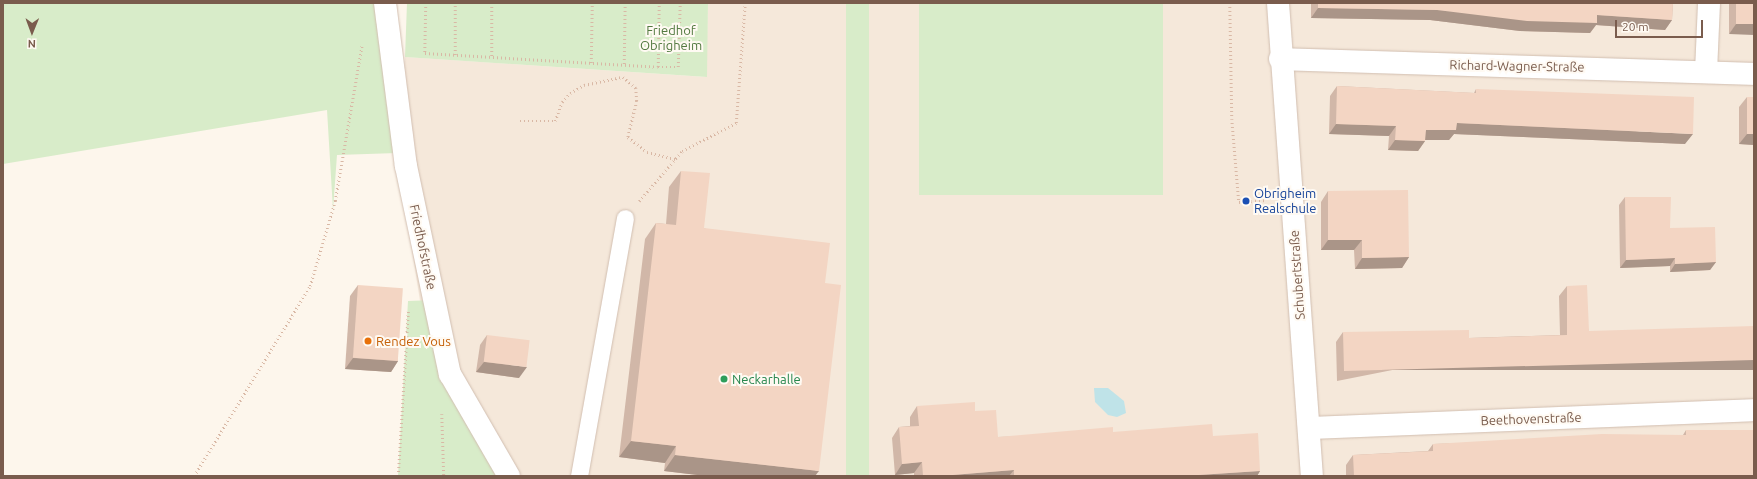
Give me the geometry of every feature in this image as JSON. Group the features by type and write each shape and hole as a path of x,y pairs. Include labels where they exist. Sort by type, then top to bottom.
{"street":[{"name":"Friedhofstraße","path":"385,3 406,166 450,374 509,476"},
{"name":"Schubertstraße","path":"1278,3 1280,60 1312,476"},
{"path":"1706,72 1709,3"},
{"name":"Richard-Wagner-Straße","path":"1280,60 1754,74"},
{"name":"Beethovenstraße","path":"1308,428 1754,410"}],"lane":[{"path":"579,476 625,218"}],"path":[{"path":"426,3 425,53 658,67 678,67 680,3"},
{"path":"455,3 455,55"},
{"path":"492,3 492,56"},
{"path":"591,63 592,3"},
{"path":"624,64 625,3"},
{"path":"658,67 659,3"},
{"path":"625,218 682,151 736,123 745,3"},
{"path":"1230,3 1232,111 1239,202 1291,200"},
{"path":"194,476 310,286 335,202 362,41"},
{"path":"520,121 555,121 562,102 570,93 584,85 623,77 636,88 637,101 628,137 647,152 675,159"},
{"path":"398,476 408,301 435,300"},
{"path":"444,476 442,418 450,374"}],"shaded area":[{"path":"708,3 1754,3 1754,476 490,476 427,346 397,153 405,57 706,77"}],"green space":[{"path":"3,3 385,3 397,153 337,155 333,210 327,110 3,164"},
{"name":"Friedhof Obrigheim","path":"407,3 708,3 707,77 405,57"},
{"path":"846,3 869,3 869,476 846,476"},
{"path":"919,3 1163,3 1163,195 919,195"},
{"path":"435,300 450,374 509,476 398,476 408,301"}],"water":[{"path":"1094,388 1108,388 1124,401 1126,413 1117,417 1108,415 1095,402"}],"building":[{"path":"1318,3 1673,3 1672,20 1597,15 1597,23 1527,21 1437,10 1318,8"},
{"path":"1736,3 1754,3 1754,24 1736,24"},
{"path":"1337,86 1476,93 1476,89 1694,97 1693,134 1457,123 1456,130 1426,130 1425,141 1395,140 1396,126 1336,124"},
{"path":"1747,97 1754,97 1754,134 1747,134"},
{"name":"Neckarhalle","path":"681,171 710,173 704,228 830,243 825,283 841,285 819,471 675,455 676,446 631,441 656,223 676,225"},
{"path":"1408,190 1409,257 1362,258 1362,240 1328,240 1328,191"},
{"path":"1625,197 1671,197 1670,228 1715,227 1716,262 1675,264 1675,258 1626,260"},
{"path":"358,285 403,288 398,361 353,358"},
{"path":"1587,285 1589,331 1754,326 1754,360 1344,371 1343,332 1469,330 1469,338 1567,335 1567,286"},
{"path":"487,335 530,340 526,367 484,362"},
{"path":"975,402 975,411 996,410 998,437 1113,427 1113,432 1212,424 1213,436 1258,433 1260,471 1183,476 1014,476 1014,470 923,476 922,462 902,464 899,427 919,426 917,406"},
{"path":"1686,430 1754,430 1754,476 1354,476 1353,455 1433,451 1433,444 1602,434 1686,435"}],"place":[{"name":"Obrigheim Realschule","path":"1246,201"},
{"name":"Rendez Vous","path":"368,341"},
{"name":"Neckarhalle","path":"724,379"}]}
